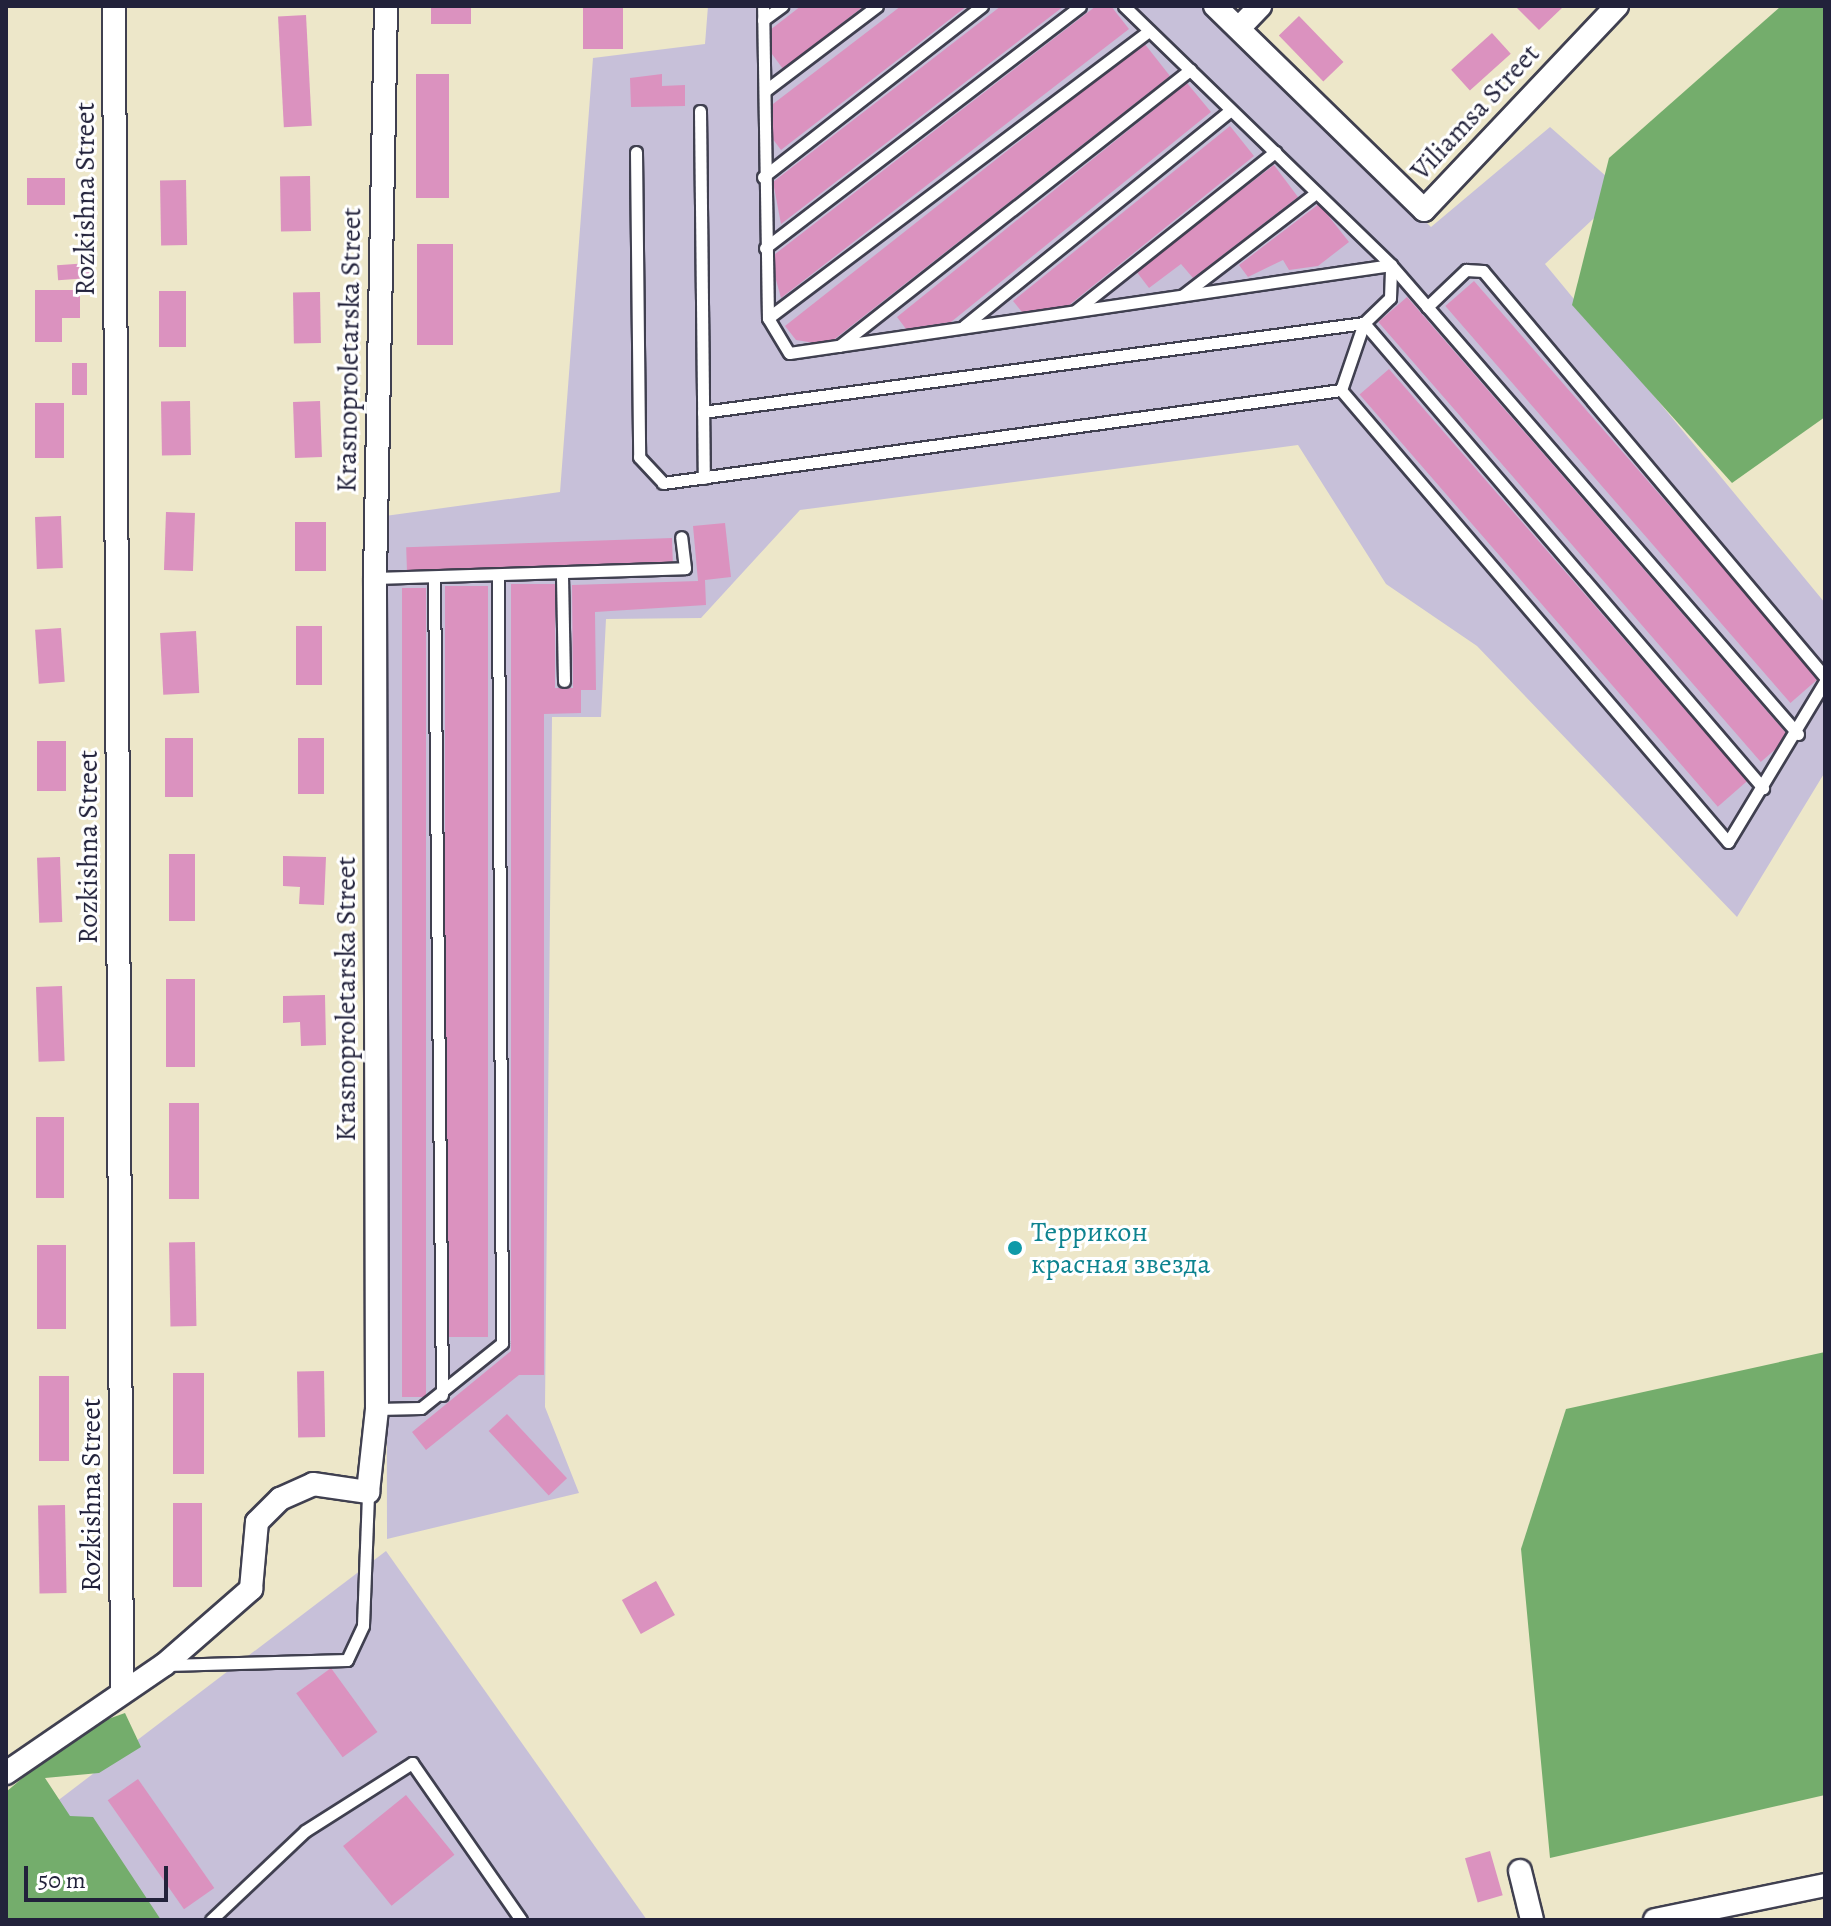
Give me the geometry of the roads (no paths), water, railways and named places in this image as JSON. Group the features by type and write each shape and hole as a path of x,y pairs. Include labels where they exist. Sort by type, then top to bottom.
{"street":[{"name":"Rozkishna Street","path":"114,6 122,1688"},
{"name":"Krasnoproletarska Street","path":"368,1492 377,1409 375,578 386,6"},
{"name":"Viliamsa Street","path":"1215,6 1240,27 1424,210 1617,6"},
{"path":"1240,27 1260,6"},
{"path":"6,1773 122,1688 164,1665 251,1589 257,1522 280,1499 313,1484 368,1492"},
{"path":"1520,1871 1532,1920"},
{"path":"1655,1920 1825,1885"}],"lane":[{"path":"763,6 766,90 763,177 768,318 789,353 1391,265"},
{"path":"763,20 782,6"},
{"path":"766,90 877,6"},
{"path":"763,177 982,6"},
{"path":"765,248 1080,6"},
{"path":"1124,6 1391,265 1798,734"},
{"path":"768,318 1149,31"},
{"path":"839,346 1190,70"},
{"path":"961,328 1231,110"},
{"path":"700,111 704,478"},
{"path":"636,152 639,457 663,483 1341,390"},
{"path":"1074,312 1275,152"},
{"path":"1182,296 1316,193"},
{"path":"1341,390 1364,323 1390,298 1391,265"},
{"path":"1341,390 1728,842 1798,734 1825,679 1483,271 1466,270 1427,307"},
{"path":"703,412 1364,323"},
{"path":"1364,323 1763,788"},
{"path":"375,578 562,576 685,568 681,537"},
{"path":"562,576 564,681"},
{"path":"434,577 442,1395"},
{"path":"377,1409 421,1408 442,1395 502,1343 498,577"},
{"path":"164,1665 347,1660 363,1625 368,1492"},
{"path":"211,1920 305,1831 412,1763 521,1920"}],"place":[{"name":"Террикон красная звезда","path":"1015,1248"}]}
